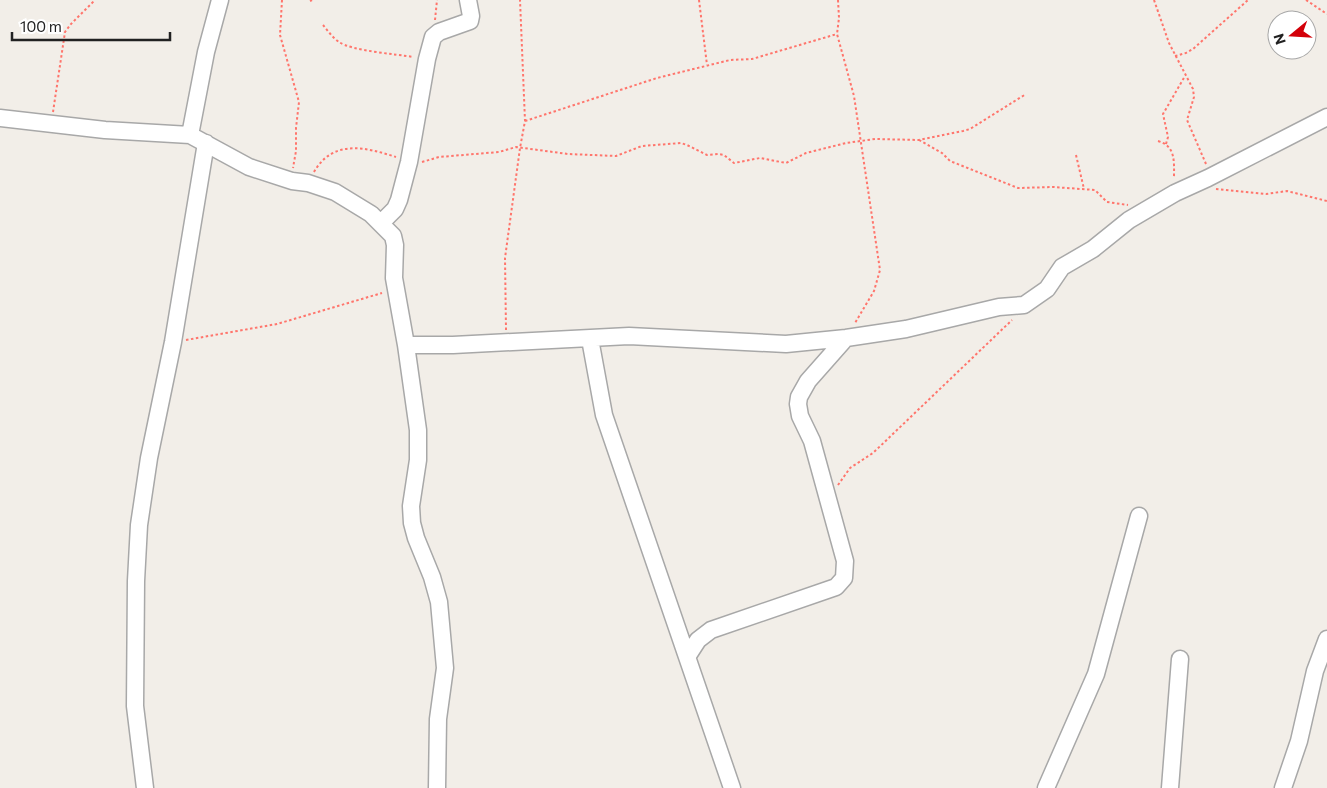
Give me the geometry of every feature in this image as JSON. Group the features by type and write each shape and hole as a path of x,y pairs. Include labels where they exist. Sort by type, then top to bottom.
{"street":[{"path":"190,135 206,52 220,0"},
{"path":"381,223 396,206 409,164 427,59 433,37 435,34 470,21 468,0"},
{"path":"406,345 453,346 629,336 786,344 846,338 913,327 1005,306 1020,306 1030,302 1047,289 1062,267 1094,249 1129,220 1175,193 1327,117"},
{"path":"0,118 190,135 249,167 335,192 356,203 381,223 394,239 394,278 406,345 419,440 411,506 412,523 439,602 445,668 438,719 437,788"},
{"path":"145,788 135,706 136,581 139,525 149,458 173,342 206,143"},
{"path":"686,657 698,640 711,630 836,587 844,578 846,570 845,561 812,441 800,416 798,404 799,397 808,381 846,338"},
{"path":"590,339 604,415 732,788"},
{"path":"1046,788 1096,674 1139,516"},
{"path":"1284,788 1299,741 1315,671 1327,639"},
{"path":"1170,788 1180,659"}],"path":[{"path":"51,124 65,32 95,0"},
{"path":"282,0 280,36 299,102 292,180"},
{"path":"506,343 505,258 525,121 520,0"},
{"path":"699,0 707,66"},
{"path":"838,0 839,18 837,34 854,96 880,270 874,291 846,338"},
{"path":"1154,0 1165,34 1194,92 1187,120 1204,157 1202,181 1212,188 1266,194 1280,191 1294,192 1327,201"},
{"path":"1175,56 1186,54 1193,49 1248,0"},
{"path":"1306,0 1327,14"},
{"path":"322,25 338,42 345,46 427,59"},
{"path":"525,121 657,78 730,60 752,59 837,34"},
{"path":"1166,144 1168,137 1163,114 1186,76"},
{"path":"308,183 323,158 340,149 371,149 409,164 439,157 500,152 516,147 568,154 616,156 642,146 681,143 707,155 724,155 734,163 760,158 786,163 806,153 846,143 875,139 919,140 970,129 1026,94"},
{"path":"919,140 942,153 950,161 1018,188 1053,187 1095,190 1107,202 1151,207"},
{"path":"1158,141 1166,144 1174,156 1175,193"},
{"path":"1076,155 1084,189"},
{"path":"173,342 277,324 396,289"},
{"path":"829,502 850,468 874,452 1030,302"}]}
